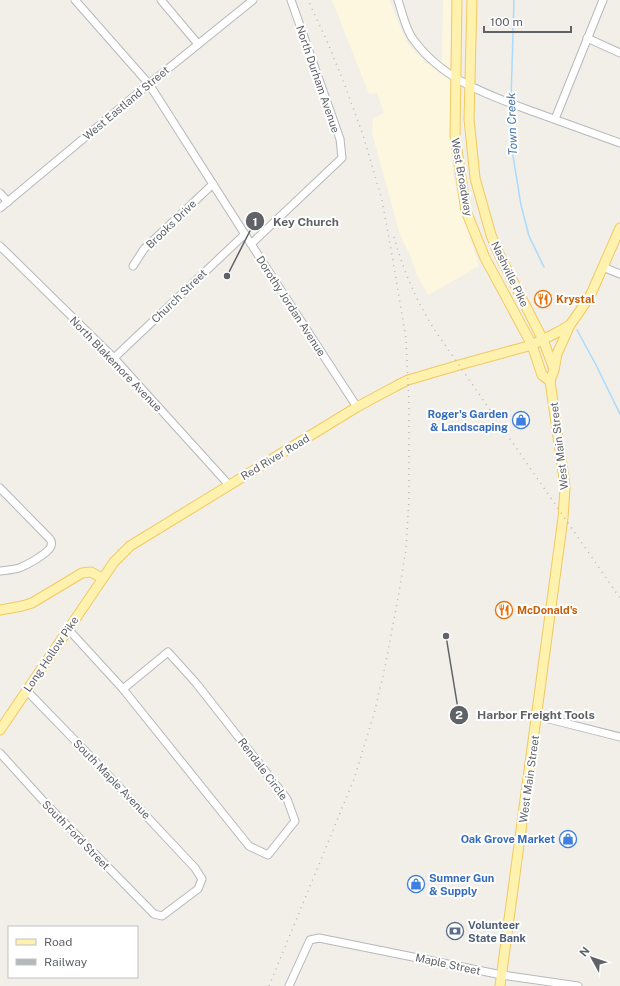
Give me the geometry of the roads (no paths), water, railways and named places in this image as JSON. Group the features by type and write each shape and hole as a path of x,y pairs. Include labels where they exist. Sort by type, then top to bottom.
{"main road":[{"name":"West Broadway","path":"457,0 455,136 466,211 485,258 532,345 542,375 550,381"},
{"path":"470,87 472,0"},
{"name":"Nashville Pike","path":"470,87 469,119 475,178 484,212 497,250 543,340"},
{"path":"469,218 484,212"},
{"path":"570,325 587,300 620,228"},
{"name":"Red River Road","path":"102,578 114,562 130,546 357,407 408,380 532,345 570,325"},
{"name":"West Main Street","path":"502,975 563,518 565,488 550,381 557,354 570,325"},
{"path":"543,340 554,370"},
{"path":"0,610 22,606 32,602 82,573 91,572 102,578"},
{"name":"Long Hollow Pike","path":"0,730 27,692 102,578"},
{"path":"500,986 502,975"}],"street":[{"name":"Dorothy Jordan Avenue","path":"75,0 149,84 357,407"},
{"path":"160,0 198,44"},
{"name":"West Eastland Street","path":"0,208 253,0"},
{"name":"North Durham Avenue","path":"251,244 342,158 340,139 291,0"},
{"path":"398,0 412,38 438,66 456,79 470,87 620,143"},
{"path":"555,119 587,38 604,0"},
{"path":"587,38 620,53"},
{"name":"Brooks Drive","path":"133,266 144,250 213,184"},
{"path":"0,193 8,202"},
{"name":"Church Street","path":"114,358 245,234"},
{"name":"North Blakemore Avenue","path":"0,246 114,358 229,485"},
{"path":"603,267 620,274"},
{"path":"0,488 52,542 49,549 29,564 0,571"},
{"name":"Rendale Circle","path":"68,629 123,689 249,846 268,855 295,821 287,799 178,662 168,652 123,689"},
{"name":"South Maple Avenue","path":"27,692 98,764 195,868 202,879 198,889 162,916 154,914"},
{"path":"537,716 620,737"},
{"name":"South Ford Street","path":"0,753 47,805 154,914"},
{"name":"Maple Street","path":"289,986 310,940 319,938 502,975 578,986"}],"waterway":[{"name":"Town Creek","path":"511,100 514,0"},
{"name":"Town Creek","path":"511,106 510,120 512,150 521,205 529,236 544,267"},
{"name":"Town Creek","path":"577,330 620,414"}],"railway":[{"path":"269,986 354,779 374,714 385,667 406,549 409,499 409,404 406,339 382,200 363,135 344,83 308,0"},
{"path":"394,237 411,284 421,307 434,329 620,598"}],"place":[{"name":"Key Church","path":"227,276"},
{"name":"Krystal","path":"543,299"},
{"name":"Roger's Garden & Landscaping","path":"521,420"},
{"name":"McDonald's","path":"504,610"},
{"name":"Harbor Freight Tools","path":"446,636"},
{"name":"Oak Grove Market","path":"568,839"},
{"name":"Sumner Gun & Supply","path":"416,884"},
{"name":"Volunteer State Bank","path":"455,931"}]}
